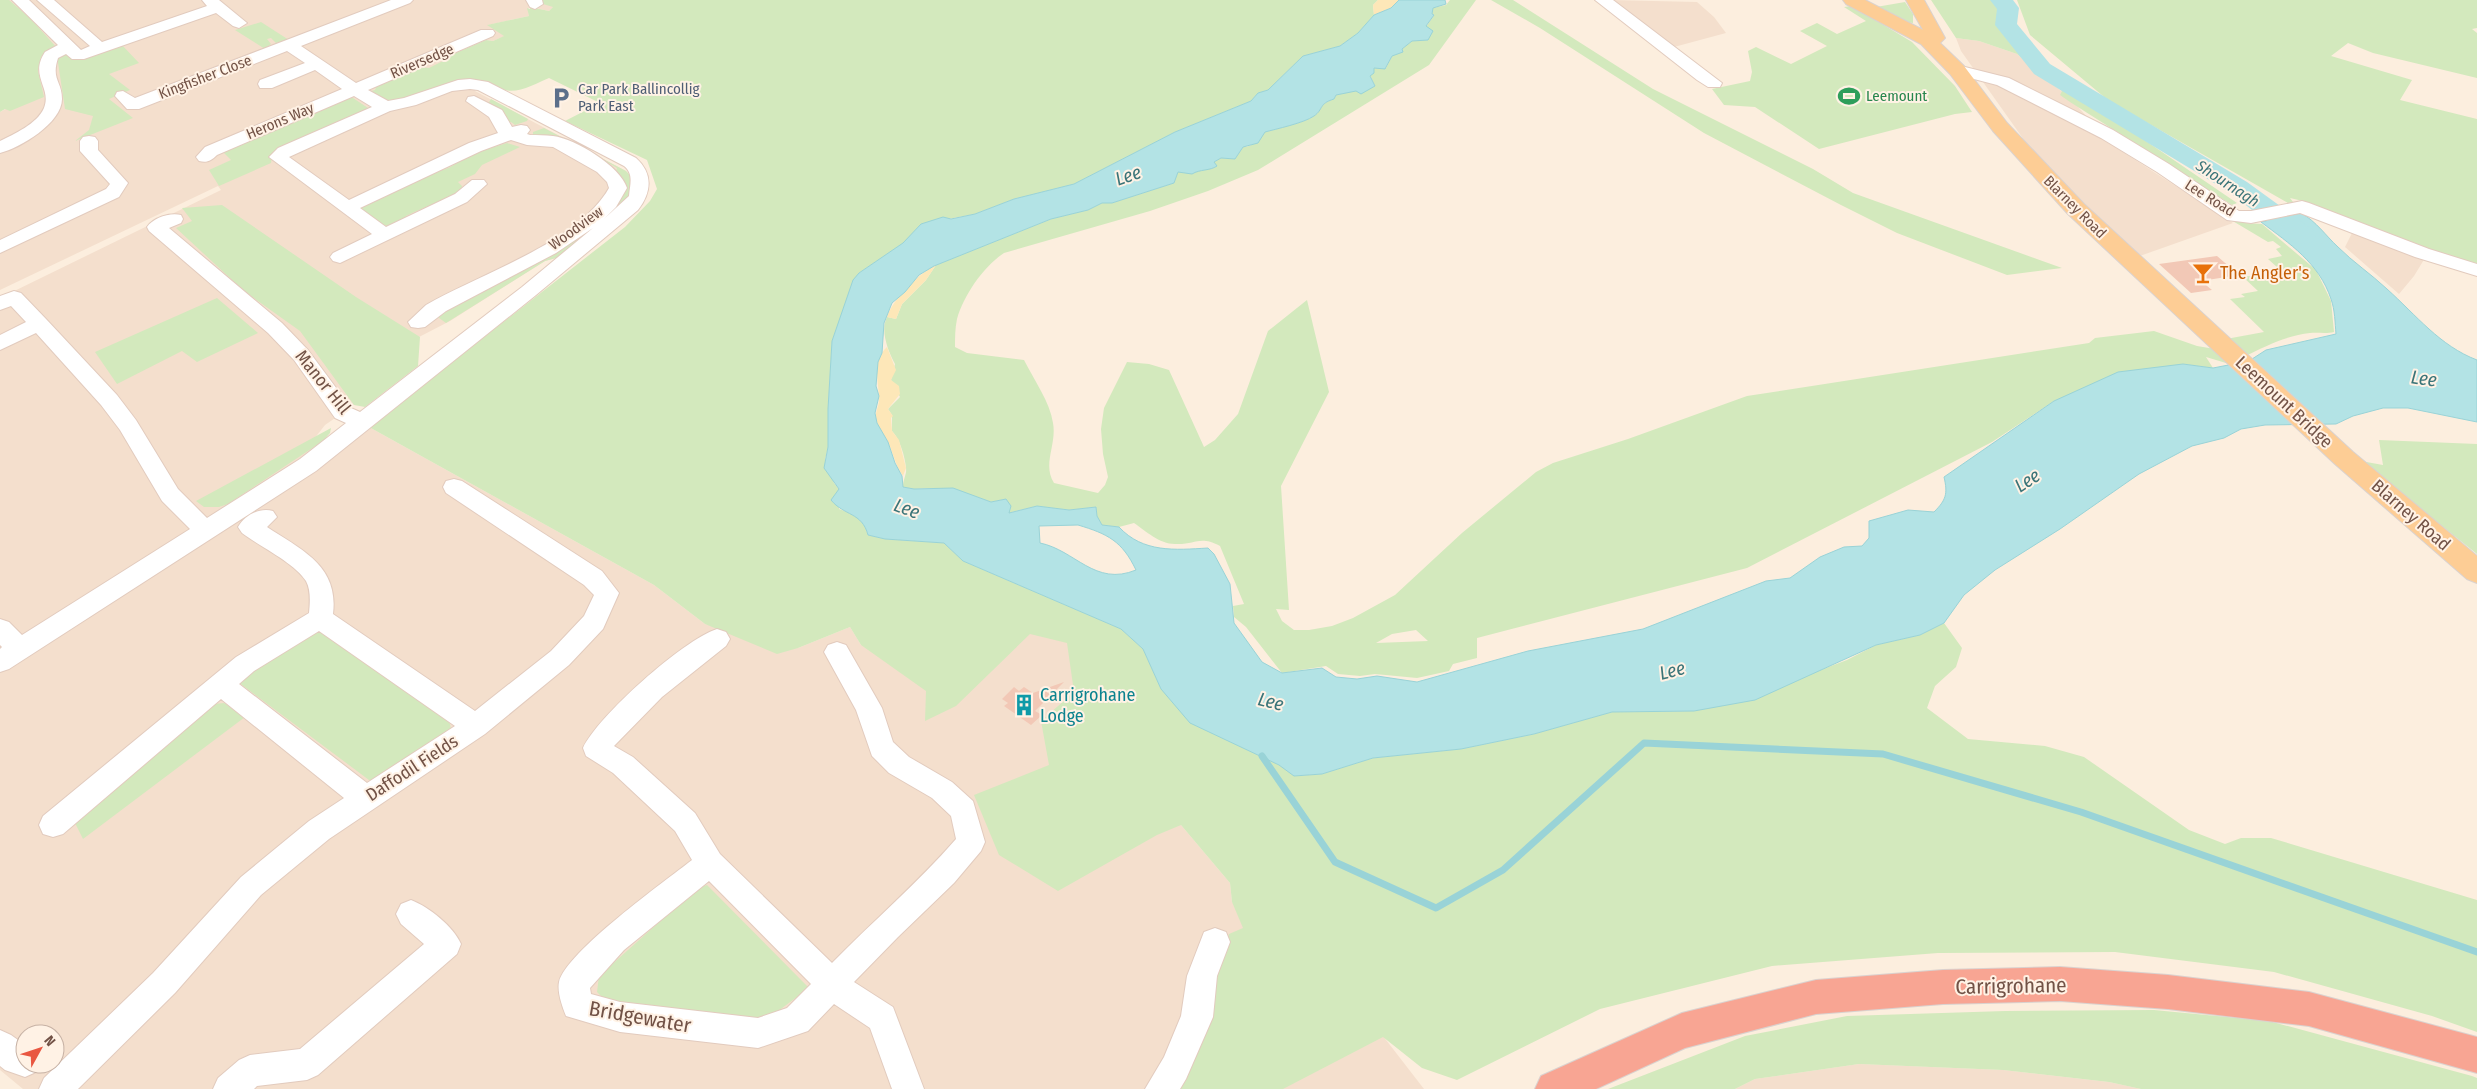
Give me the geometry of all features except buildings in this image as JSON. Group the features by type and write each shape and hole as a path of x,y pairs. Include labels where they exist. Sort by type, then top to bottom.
{"highway":[{"name":"Carrigrohane","path":"1554,1089 1692,1029 1816,997 1943,987 2060,984 2168,992 2309,1009 2477,1055"}],"main road":[{"name":"Blarney Road","path":"1852,0 1927,40 1957,70 2000,127 2046,178 2134,265 2223,347"},
{"path":"1915,0 1936,38 1927,40"},
{"name":"Leemount Bridge","path":"2223,347 2344,458"},
{"name":"Blarney Road","path":"2344,458 2477,572"}],"street":[{"path":"20,0 41,18 78,56 214,3 239,23"},
{"path":"45,0 95,43"},
{"path":"289,45 405,0"},
{"path":"1603,0 1703,77 1714,83"},
{"path":"41,18 59,12"},
{"name":"Riversedge","path":"357,89 487,34"},
{"path":"289,45 378,104 386,106 407,104 446,88 474,84 620,156 638,169 640,178 638,197 620,215 529,291 362,422"},
{"name":"Kingfisher Close","path":"123,96 133,105 289,45"},
{"path":"0,148 27,134 50,114 54,100 45,72 51,55 68,47"},
{"path":"268,86 317,64"},
{"name":"Lee Road","path":"1957,70 1989,76 2050,104 2134,149 2234,216 2251,217 2302,207 2312,209 2422,253 2477,270"},
{"name":"Herons Way","path":"205,157 211,151 235,140 357,89"},
{"path":"474,101 496,114 500,126 511,134"},
{"path":"385,235 278,157 284,152 368,116 386,106"},
{"path":"348,207 475,147 548,119"},
{"name":"Woodview","path":"418,322 434,309 536,256 575,232 605,207 616,194 618,182 615,178 575,152 553,141 527,140 511,134"},
{"path":"0,247 113,193 117,189 119,183 89,151 88,141"},
{"path":"340,257 462,198 478,184"},
{"name":"Manor Hill","path":"10,655 308,465 362,422 343,414 301,355 275,328 156,227 174,219"},
{"path":"0,304 14,297 79,365 110,400 128,425 170,495 206,531"},
{"path":"0,343 39,324"},
{"name":"Daffodil Fields","path":"65,1071 164,983 251,886 319,830 476,726 560,658 594,622 607,593 593,578 454,487"},
{"path":"53,825 220,684 261,652 320,618 323,608 322,598 315,574 250,527 265,517"},
{"path":"320,618 476,726"},
{"path":"0,629 10,655"},
{"path":"717,639 686,660 633,707 596,748 623,765 685,822 710,863 810,960 830,984 882,1018 908,1089"},
{"name":"Bridgewater","path":"710,863 613,940 574,983 577,1005 620,1017 758,1033 797,1020 887,927 944,874 971,842 963,810 942,790 899,765 882,748 869,708 836,652"},
{"path":"220,684 366,799"},
{"path":"229,1089 250,1071 307,1064 446,944 411,914"},
{"path":"1161,1089 1175,1068 1197,1017 1202,976 1215,942"},
{"path":"0,1046 15,1059"}],"shaded area":[{"path":"0,0 561,0 549,11 530,7 528,9 529,16 488,25 505,36 493,41 486,40 446,57 482,80 475,91 626,171 632,194 560,257 545,261 450,321 419,337 354,405 325,425 314,439 338,453 369,427 654,585 705,624 798,648 850,627 861,645 1018,599 1086,629 1181,825 1230,883 1232,902 1383,1036 1424,1089 23,1089 0,1070 0,298 221,190 218,186 0,290 0,112 17,103"},
{"path":"1610,0 1697,2 1714,17 1726,33 1674,47"},
{"path":"1956,38 1979,41 2017,54 2071,99 2112,145 2233,223 2137,257 2046,171 1961,51"},
{"path":"2353,231 2425,258 2414,276 2399,294 2345,247"},
{"path":"1859,1064 2003,1070 2109,1082 2141,1089 1735,1089 1755,1079"}],"green space":[{"path":"0,0 9,0 31,19 57,48 41,57 38,71 44,97 10,111 5,109 0,112"},
{"path":"542,0 1378,0 1373,5 1374,15 1358,33 1340,46 1303,56 1268,90 1258,93 1251,101 1175,132 1074,184 1014,199 975,214 921,224 904,243 859,273 832,341 828,447 825,460 834,483 839,489 839,509 858,518 864,525 868,535 885,539 944,543 963,561 1121,629 1143,649 1161,689 1242,747 1279,765 1295,776 1322,774 1373,758 1461,749 1534,734 1612,712 1694,711 1807,675 1847,660 1876,645 1920,635 1944,623 1962,648 1956,667 1935,686 1927,708 1968,739 2045,746 2084,757 2189,830 2225,844 2241,838 2271,838 2477,900 2477,1032 2432,1016 2274,972 2115,952 1938,953 1772,966 1600,1009 1457,1080 1422,1068 1383,1037 1283,1089 1175,1089 1198,1049 1229,934 1243,928 1232,902 1230,883 1181,825 1157,835 1058,891 999,855 974,795 1049,765 1041,721 1074,692 1067,643 1030,634 956,706 925,721 926,691 861,645 850,627 798,648 777,654 705,624 654,585 369,427 625,227 650,201 657,189 647,160 565,121 600,103 549,78 516,91 465,80 396,102 385,100 371,91 375,90 377,85 421,67 429,68 445,60 446,57 486,40 493,41 504,36 487,25 529,16 527,8 530,9 530,7 549,11 553,7 543,4"},
{"path":"1450,0 1476,0 1429,65 1258,170 1208,191 1150,211 1004,253 975,282 964,301 957,319 955,347 967,353 1024,360 1045,399 1053,423 1054,431 1049,469 1054,483 1098,493 1105,485 1108,477 1103,454 1101,429 1104,408 1127,362 1149,364 1169,370 1204,447 1215,440 1238,414 1268,331 1307,300 1329,392 1281,486 1289,610 1276,609 1282,621 1294,630 1309,630 1332,626 1353,618 1395,595 1462,533 1536,472 1553,463 1628,439 1747,396 2089,343 2095,338 2154,331 2197,346 2215,349 2227,358 2226,363 2206,357 2213,368 2183,364 2054,401 1992,442 1747,568 1477,638 1477,658 1453,664 1449,671 1417,678 1375,674 1360,676 1338,674 1326,666 1282,673 1246,627 1234,617 1233,606 1244,604 1220,546 1213,543 1207,541 1182,544 1164,542 1134,523 1119,527 1102,525 1097,516 1096,507 1069,510 1037,506 1008,513 1006,499 991,502 977,497 930,488 914,489 903,487 906,470 905,459 900,443 892,431 892,415 888,409 900,397 891,380 895,364 886,341 884,328 887,317 896,319 902,304 926,280 936,265 1051,219 1088,210 1102,203 1112,203 1174,183 1178,172 1214,168 1214,162 1221,158 1235,159 1243,147 1253,144 1265,132 1309,119 1317,114 1325,103 1334,99 1336,95 1375,86 1370,75 1374,68 1386,68 1392,56 1403,51 1402,49 1412,41 1428,39 1430,30 1426,27 1434,15 1432,14 1433,8 1446,5","holes":["1416,630 1428,641 1376,643 1392,634"]},
{"path":"1491,0 1513,0 1653,89 1813,169 1853,193 2062,268 2007,275 1897,233 1704,133 1540,28"},
{"path":"1931,0 1997,0 2004,7 2003,24 2018,47 2040,69 2237,203 2232,205 2070,102 2060,95 2062,91 2017,54 1979,41 1956,38"},
{"path":"2017,0 2477,0 2477,28 2472,29 2477,33 2477,78 2373,53 2348,43 2331,56 2412,80 2400,100 2477,119 2477,266 2410,243 2307,202 2290,198 2293,202 2288,203 2109,101 2030,35"},
{"path":"1905,2 1913,14 1913,23 1905,22 1876,7"},
{"path":"1852,6 1912,42 1955,86 1972,112 1955,114 1819,149 1755,107 1724,105 1712,89 1750,81 1752,72 1748,51 1756,47 1791,64 1827,46 1800,31 1817,23 1837,34 1866,21 1844,7"},
{"path":"261,22 289,40 276,43 271,38 267,39 271,44 265,49 235,30"},
{"path":"122,45 139,63 109,74 130,90 109,99 133,118 75,141 89,130 93,116 65,109 57,56 65,54 75,60"},
{"path":"348,98 353,98 368,108 272,157 271,163 219,186 209,170 231,160 223,152"},
{"path":"491,99 528,119 527,121 515,125 511,122 506,122 506,115 488,104"},
{"path":"544,128 626,171 632,177 632,194 623,207 560,257 545,261 446,323 439,318 439,313 535,264 537,260 614,208 621,198 625,184 621,175 616,171 617,168 595,155 533,135 533,132"},
{"path":"507,143 520,147 482,165 475,174 458,182 462,186 461,191 406,216 404,220 389,226 382,225 361,209 361,207 375,198 383,198 427,173 441,171 455,164 461,157"},
{"path":"222,205 356,297 420,337 418,366 365,407 354,405 300,331 244,291 176,228 192,221 182,208"},
{"path":"2228,216 2245,223 2262,224 2316,270 2331,301 2334,332 2294,336 2246,356 2226,339 2264,332 2230,299 2245,297 2241,294 2258,291 2243,277 2275,272 2278,268 2268,259 2282,256 2276,249 2281,247 2273,241 2268,242 2226,217"},
{"path":"217,298 258,333 197,362 182,351 117,384 95,352"},
{"path":"331,428 330,433 323,441 228,504 219,507 204,507 196,501"},
{"path":"2379,440 2477,444 2477,554 2361,461 2383,465"},
{"path":"316,631 322,632 445,717 450,724 451,730 379,782 369,780 238,682 240,678"},
{"path":"224,703 245,717 83,839 75,823 204,705"},
{"path":"707,885 809,988 762,1023 607,1002 597,992 599,976 696,889"},
{"path":"2154,1010 2269,1021 2472,1076 2477,1078 2477,1089 2141,1089 2109,1082 2003,1070 1859,1064 1755,1079 1735,1089 1608,1089 1745,1036 1847,1016 2005,1011"}],"sand":[{"path":"1378,0 1399,0 1391,8 1374,15 1373,5"},
{"path":"936,265 926,280 902,304 896,319 887,317 907,287"},
{"path":"887,347 896,370 891,380 899,386 900,394 888,409 893,416 891,418 892,431 899,440 906,468 903,476 876,420 879,401 877,370 879,358"}],"water":[{"name":"Lee","path":"1399,0 1445,0 1446,4 1433,8 1432,14 1434,15 1426,26 1433,31 1428,40 1412,41 1402,49 1403,52 1392,56 1385,69 1374,68 1374,73 1370,76 1375,86 1361,94 1356,91 1336,95 1334,99 1323,105 1309,119 1265,132 1258,143 1243,147 1235,159 1221,158 1214,162 1217,166 1214,168 1192,174 1178,172 1174,183 1112,203 1102,203 1088,210 1051,219 934,266 919,275 905,292 892,303 884,323 882,353 878,362 876,386 879,396 875,413 877,423 888,442 895,463 902,476 903,487 914,489 953,488 991,502 1006,499 1011,506 1009,513 1037,506 1069,510 1096,507 1097,516 1102,525 1119,527 1138,542 1160,548 1208,548 1214,554 1230,584 1234,623 1262,662 1282,673 1322,668 1336,677 1357,679 1377,676 1417,682 1528,651 1643,629 1766,581 1790,578 1820,557 1844,547 1862,546 1869,538 1869,521 1908,510 1934,512 1945,496 1944,477 2054,401 2118,372 2183,364 2213,368 2249,361 2266,350 2336,334 2332,303 2326,286 2319,275 2302,255 2261,222 2301,213 2429,329 2451,347 2477,360 2477,422 2408,408 2383,408 2353,416 2336,424 2265,425 2241,429 2224,438 2192,446 2139,474 2060,529 1995,570 1964,595 1944,623 1920,635 1876,645 1755,700 1694,711 1612,712 1534,734 1461,749 1373,758 1322,774 1294,776 1279,765 1190,723 1161,689 1143,649 1121,629 963,561 944,543 885,539 868,535 862,522 836,505 831,500 839,489 824,468 828,447 832,341 853,280 859,273 903,243 921,224 943,217 951,219 975,214 1014,199 1074,184 1175,132 1251,101 1258,93 1268,90 1303,56 1340,46 1358,33 1374,15 1391,8","holes":["1078,525 1113,540 1125,552 1136,570 1122,574 1109,574 1097,571 1052,547 1040,543 1039,526"]}],"waterway":[{"name":"Shournagh","path":"2001,0 2008,8 2006,25 2042,69 2238,187 2303,236"},
{"path":"1262,756 1335,862 1436,908 1503,870 1644,743 1883,754 2081,812 2477,952"}],"place":[{"name":"Leemount","path":"1849,96"},
{"name":"Car Park Ballincollig Park East","path":"561,98"},
{"name":"The Angler's","path":"2203,273"},
{"name":"Carrigrohane Lodge","path":"1024,705"}]}
